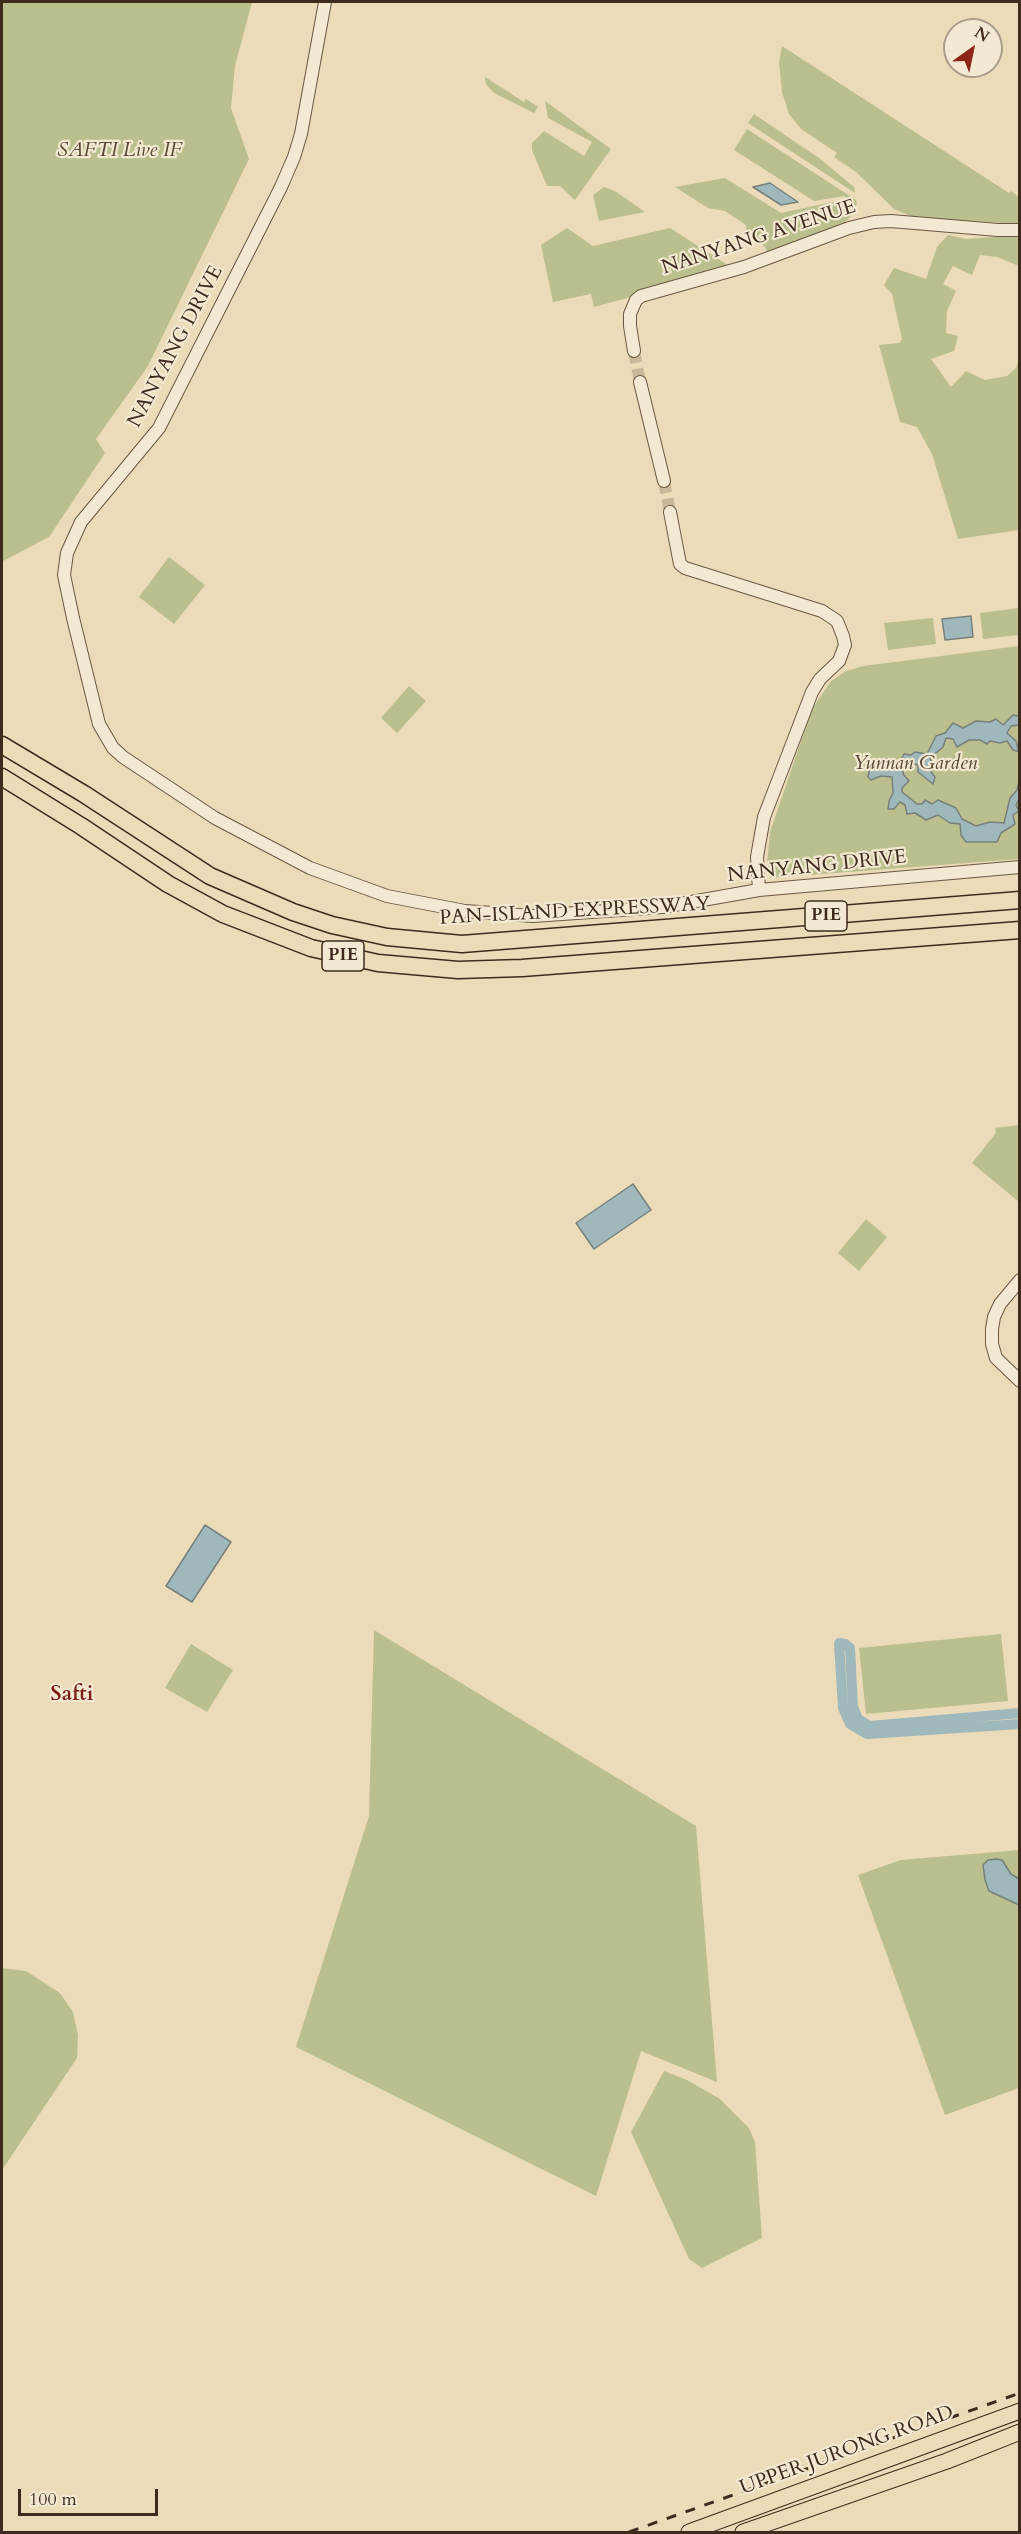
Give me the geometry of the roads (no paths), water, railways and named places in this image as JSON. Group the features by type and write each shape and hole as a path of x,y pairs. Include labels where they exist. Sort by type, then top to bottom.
{"highway":[{"name":"PAN-ISLAND EXPRESSWAY","path":"2,745 84,794 210,876 293,912 332,925 387,937 462,944 1020,900"},
{"name":"PIE","path":"2,777 194,899 269,933 336,955 415,968 458,970 752,951 1020,930"}],"main road":[{"name":"UPPER JURONG ROAD","path":"689,2532 1020,2411"},
{"name":"UPPER JURONG ROAD","path":"743,2532 937,2464 1020,2432"}],"street":[{"name":"NANYANG DRIVE","path":"326,2 301,134 281,187 159,428 81,522 67,553 64,575 66,587 99,724 113,748 215,818 310,868 387,896 465,911 533,916 663,907 759,890 1020,867"},
{"name":"NANYANG AVENUE","path":"634,351 630,314 636,300 641,296 744,267 849,228 874,222 891,221 978,229 1020,230"},
{"path":"640,382 664,481"},
{"path":"670,512 680,564 685,568 822,611 837,621 843,636 845,645 839,662 820,679 812,692 764,817 757,857 759,890"},
{"path":"1020,1280 1000,1304 994,1317 992,1344 996,1358 1020,1381"},
{"path":"1020,1291 1006,1307 1000,1319 998,1331 999,1343 1004,1355 1020,1372"}],"water":[{"path":"770,183 798,202 781,205 753,187"},
{"path":"971,616 973,637 945,640 942,619"},
{"path":"1013,715 1019,716 1019,725 1011,726 1007,733 1016,741 1019,752 1013,750 1007,741 1000,743 990,741 987,744 980,740 969,740 957,747 953,739 946,738 943,747 930,758 933,768 931,772 935,777 933,784 918,772 918,765 910,763 903,770 903,774 909,781 902,788 902,792 917,804 922,804 925,800 932,804 938,800 956,808 962,819 976,826 990,822 1004,823 1010,798 1017,790 1019,781 1019,799 1016,805 1019,811 1013,815 1015,824 1001,833 997,842 966,842 961,835 960,824 950,823 938,815 926,820 915,813 907,814 905,805 900,802 894,809 888,809 893,793 892,777 881,776 871,780 868,777 870,767 879,759 890,759 896,764 901,761 904,754 911,755 915,752 927,754 936,736 945,733 953,723 963,728 976,721 990,722 996,719 1003,725"},
{"path":"633,1184 651,1210 594,1249 576,1223"},
{"path":"205,1525 231,1542 192,1602 166,1586"},
{"path":"988,1860 1002,1860 1011,1874 1019,1879 1019,1905 989,1891 983,1865"}],"waterway":[{"path":"1020,1713 870,1726 858,1719 853,1707 850,1648 839,1643 843,1708 850,1724 867,1734 1020,1724"}],"tunnel":[{"path":"634,351 640,382"},
{"path":"664,481 670,512"}],"railway":[{"path":"629,2532 1020,2393"}],"district":[{"name":"Safti","path":"72,1695"}],"park label":[{"name":"SAFTI Live IF","path":"120,151"},
{"name":"Yunnan Garden","path":"915,764"}]}
